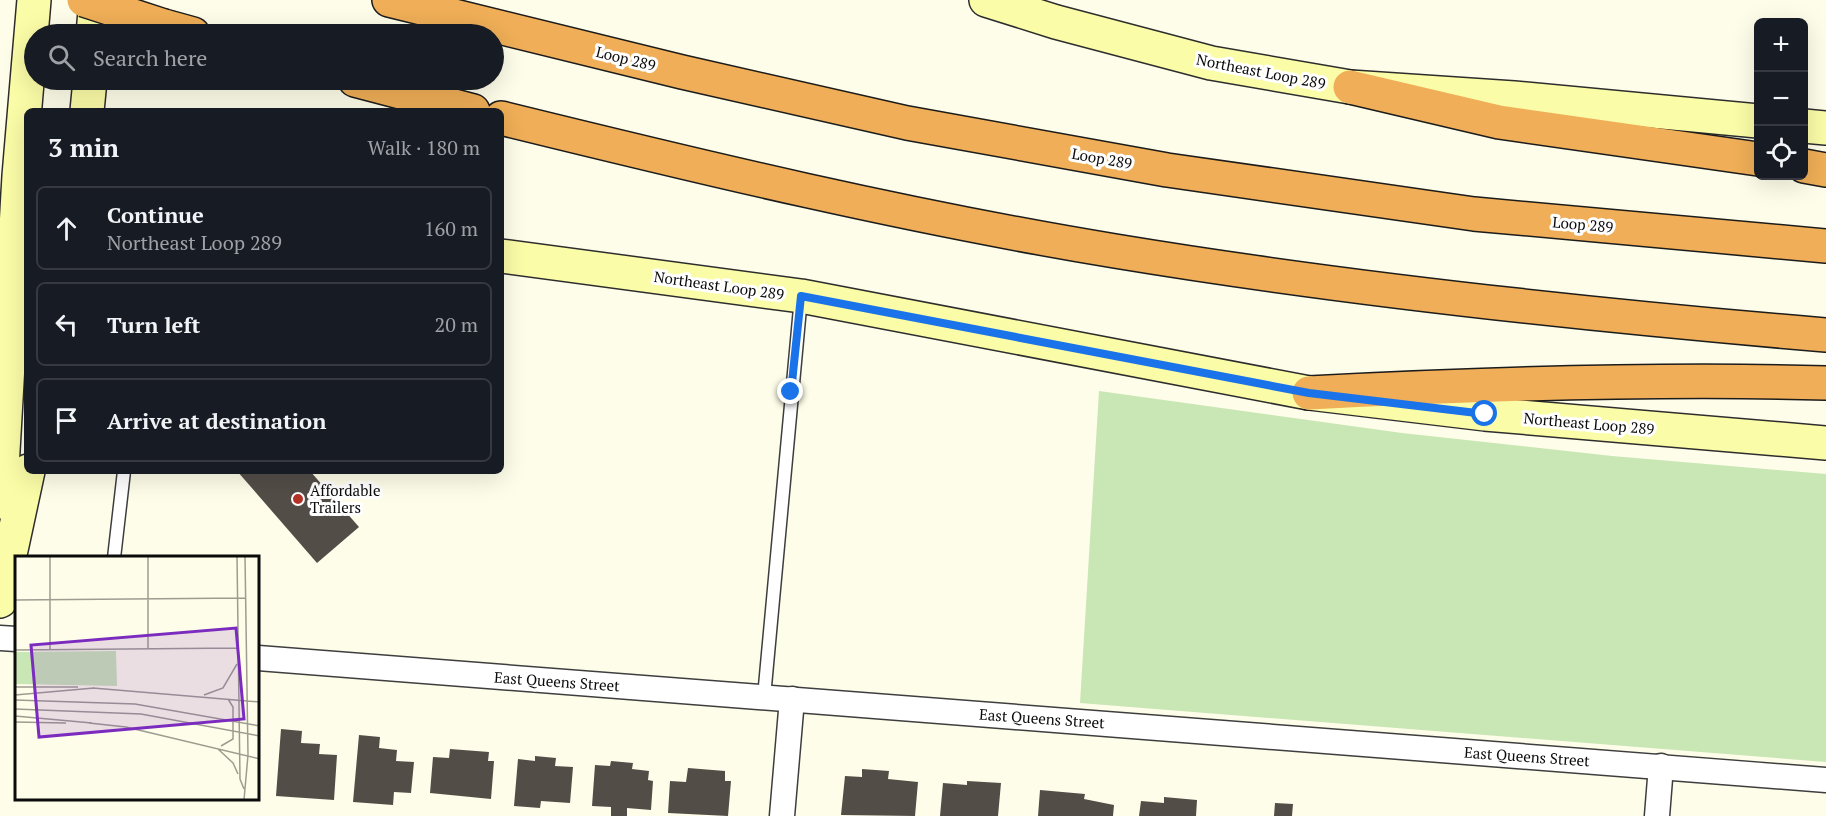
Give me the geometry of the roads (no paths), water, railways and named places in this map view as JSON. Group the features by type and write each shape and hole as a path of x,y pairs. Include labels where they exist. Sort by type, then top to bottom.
{"highway":[{"path":"84,0 159,24"},
{"name":"Loop 289","path":"389,0 487,24"},
{"name":"Loop 289","path":"504,28 682,72 907,123 1167,170 1474,214 1826,246"},
{"path":"1350,87 1499,122 1754,158"},
{"path":"393,90 462,108"},
{"path":"504,119 777,185 953,222 1116,251 1442,297 1620,317 1826,335"},
{"path":"1808,167 1826,170"},
{"path":"1309,393 1443,386 1826,383"}],"main road":[{"path":"31,24 34,0"},
{"path":"94,24 96,0"},
{"name":"Northeast Loop 289","path":"986,0 1056,22 1211,63 1350,87 1514,98 1754,121"},
{"path":"0,502 15,176 24,90"},
{"path":"87,108 89,90"},
{"path":"1808,126 1826,128"},
{"name":"Northeast Loop 289","path":"504,256 801,296 1309,393 1485,414 1826,443"},
{"path":"0,601 27,474"}],"street":[{"path":"0,638 15,639"},
{"name":"East Queens Street","path":"260,658 1826,780"},
{"path":"782,816 792,699"},
{"path":"1657,816 1661,766"}],"lane":[{"path":"764,697 801,296"},
{"path":"114,556 124,474"}],"place":[{"name":"Affordable Trailers","path":"298,499"}]}
